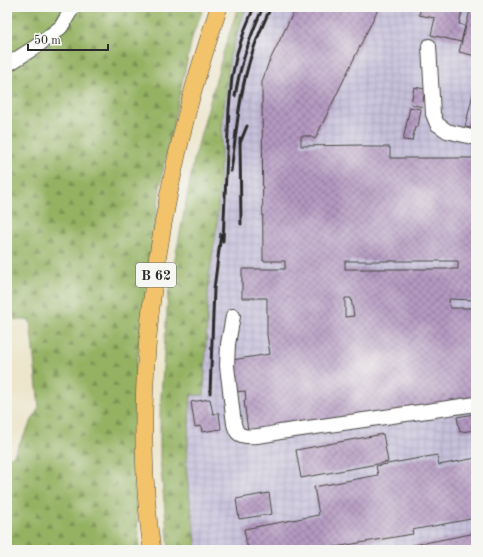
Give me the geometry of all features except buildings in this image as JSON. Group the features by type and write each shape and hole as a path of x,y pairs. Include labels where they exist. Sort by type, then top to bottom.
{"main road":[{"name":"B 62","path":"152,550 146,490 144,432 146,373 153,299 163,230 177,158 198,75 219,7"}],"street":[{"path":"7,65 37,46 61,27 73,7"},
{"path":"429,46 433,114 437,124 447,131 476,138"},
{"path":"233,316 228,344 227,366 234,424 237,432 242,436 476,404"}],"shaded area":[{"path":"246,7 476,7 476,550 197,550 186,470 191,395 204,395 209,276 217,227 223,117 230,56"}],"green space":[{"path":"7,7 204,7 193,34 162,175 136,368 133,471 140,550 7,550 7,458 13,456 39,407 30,320 15,320 7,293"},
{"path":"238,7 246,7 230,56 223,117 217,227 209,276 204,395 191,395 186,470 197,550 169,550 160,460 160,411 168,295 194,160 224,50"}],"railway":[{"path":"223,241 229,109 232,77 237,53 254,7"},
{"path":"235,96 246,51 263,7"},
{"path":"231,171 240,106 250,59 271,7"},
{"path":"240,143 247,126"},
{"path":"240,138 241,224"},
{"path":"210,393 214,289 221,234"}]}
